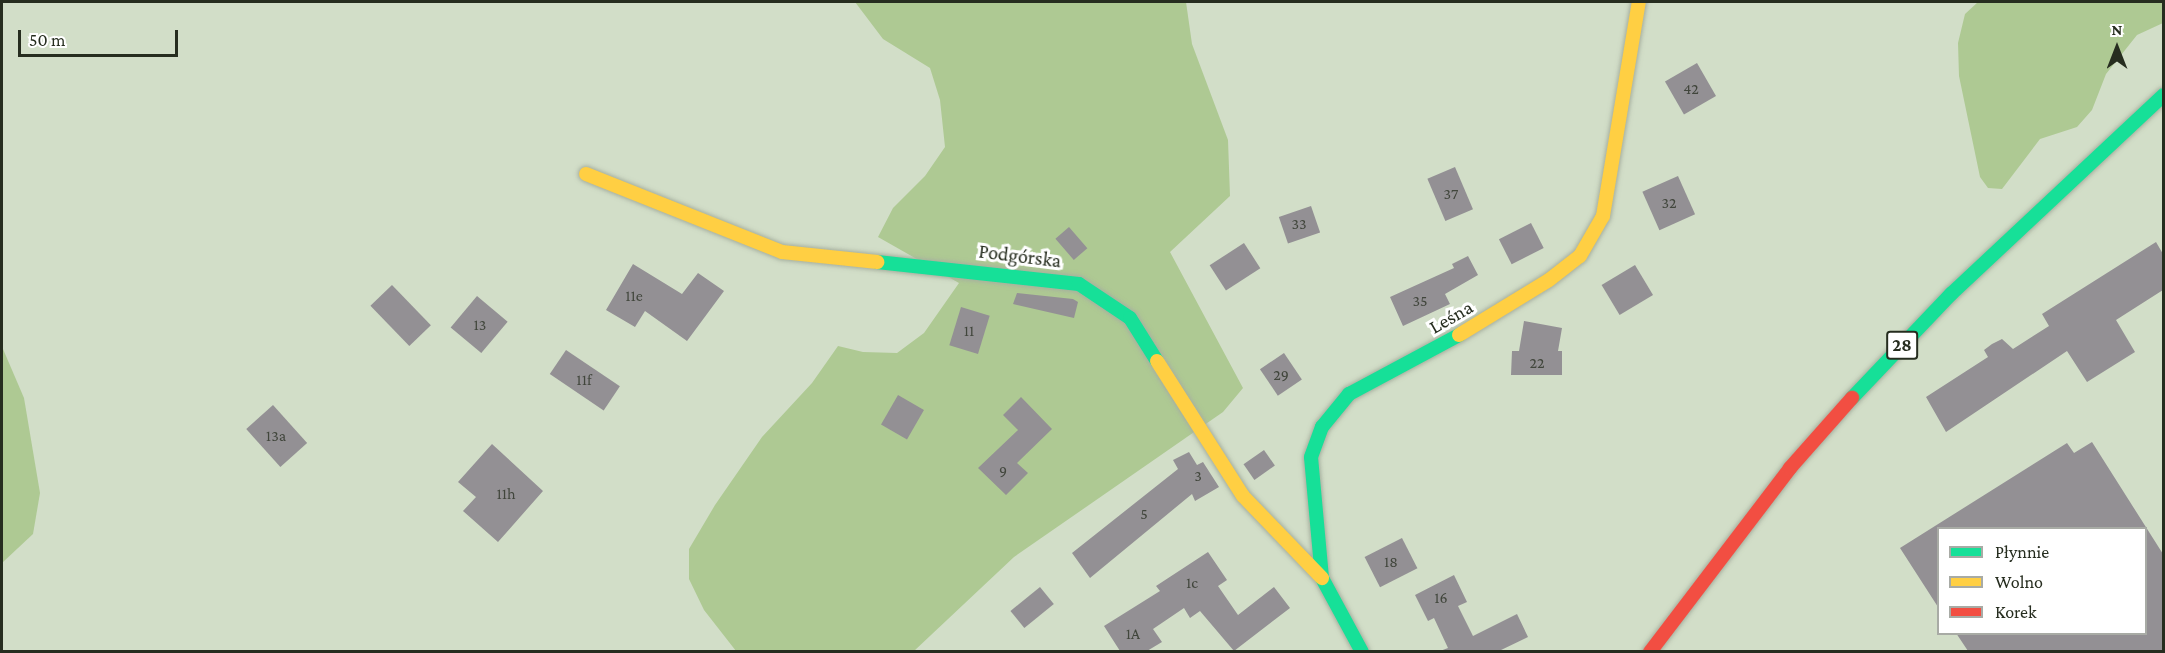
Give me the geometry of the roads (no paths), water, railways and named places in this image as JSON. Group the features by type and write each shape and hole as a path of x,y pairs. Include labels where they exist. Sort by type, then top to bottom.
{"street":[{"name":"Leśna","path":"1362,651 1322,578 1311,457 1322,427 1349,394 1453,339 1549,280 1580,256 1603,216 1639,2"},
{"name":"28","path":"1650,651 1791,468 1867,382 1951,294 2163,95"},
{"name":"Podgórska","path":"586,174 782,252 1079,284 1130,318 1243,496 1322,578"}]}
